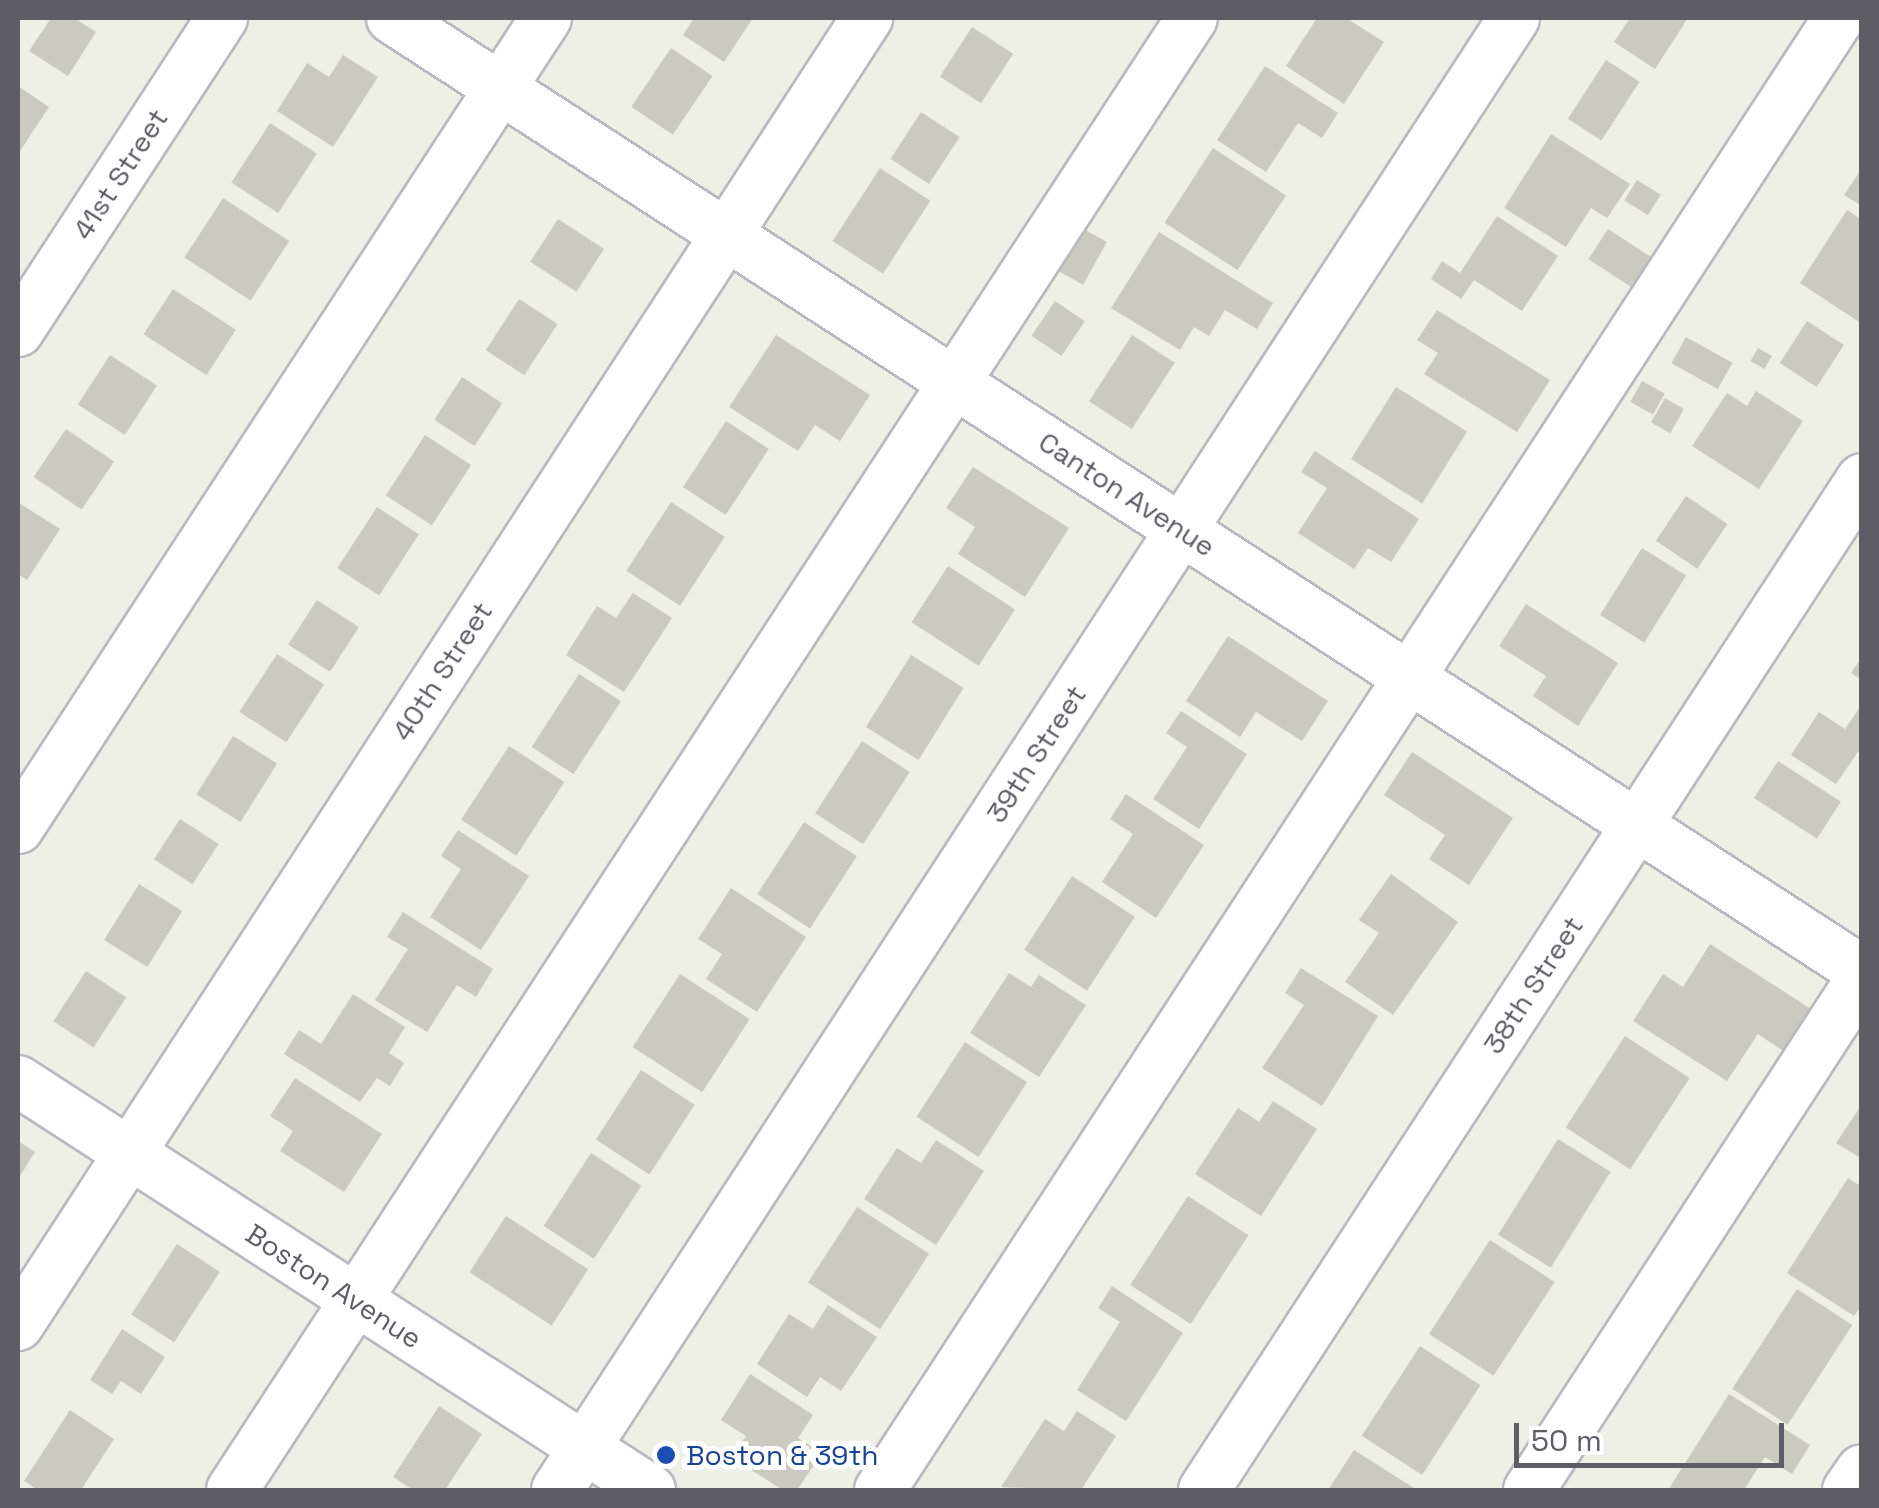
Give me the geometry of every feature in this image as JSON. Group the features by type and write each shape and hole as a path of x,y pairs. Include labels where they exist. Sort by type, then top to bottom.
{"street":[{"name":"41st Street","path":"18,331 222,18"},
{"name":"Canton Avenue","path":"392,18 1862,971"},
{"path":"18,828 546,18"},
{"name":"40th Street","path":"18,1325 867,18"},
{"path":"232,1490 1192,18"},
{"name":"39th Street","path":"557,1490 1514,18"},
{"path":"880,1490 1839,18"},
{"name":"38th Street","path":"1204,1490 1862,479"},
{"path":"1529,1490 1862,978"},
{"name":"Boston Avenue","path":"18,1082 650,1490"},
{"path":"1848,1490 1862,1470"}],"building":[{"path":"51,18 74,18 96,32 68,76 29,51"},
{"path":"694,18 753,18 724,62 683,35"},
{"path":"1317,18 1346,18 1384,42 1344,104 1286,66"},
{"path":"1630,18 1688,18 1655,69 1614,42"},
{"path":"972,27 1013,54 981,103 940,76"},
{"path":"671,48 712,76 673,135 631,107"},
{"path":"343,55 378,77 333,147 277,111 307,63 329,77"},
{"path":"1606,60 1640,82 1601,140 1568,119"},
{"path":"1265,66 1338,113 1322,138 1298,123 1266,172 1217,140"},
{"path":"18,86 49,107 20,151 18,149"},
{"path":"921,112 960,137 929,184 891,159"},
{"path":"270,123 317,153 278,213 231,183"},
{"path":"1551,134 1630,184 1607,218 1591,208 1566,247 1504,208"},
{"path":"1213,148 1286,195 1237,270 1165,223"},
{"path":"880,168 930,201 883,274 833,241"},
{"path":"1862,168 1862,206 1844,195"},
{"path":"1637,180 1661,195 1648,215 1624,200"},
{"path":"223,198 289,241 251,301 184,258"},
{"path":"1847,210 1862,220 1859,322 1800,283"},
{"path":"1497,216 1558,256 1522,311 1474,280 1461,299 1431,279 1442,261 1460,273"},
{"path":"558,219 604,249 576,292 530,262"},
{"path":"1078,226 1107,242 1083,285 1054,269"},
{"path":"1608,229 1652,258 1633,288 1588,259"},
{"path":"1159,232 1273,303 1257,329 1225,310 1209,336 1194,327 1180,350 1111,308"},
{"path":"173,289 236,330 206,375 144,334"},
{"path":"519,299 558,324 524,375 486,350"},
{"path":"1055,301 1085,321 1061,356 1032,336"},
{"path":"1437,310 1550,380 1517,432 1424,374 1438,353 1417,340"},
{"path":"1807,321 1844,345 1817,387 1780,363"},
{"path":"776,335 870,395 840,441 815,425 798,451 729,407"},
{"path":"1132,335 1175,363 1132,429 1089,401"},
{"path":"1686,337 1732,363 1718,389 1671,363"},
{"path":"1758,348 1772,356 1764,369 1750,361"},
{"path":"110,355 157,385 125,435 78,404"},
{"path":"462,377 502,403 474,446 434,420"},
{"path":"1642,381 1665,394 1653,415 1630,402"},
{"path":"1396,387 1467,432 1422,504 1351,459"},
{"path":"1756,391 1803,421 1759,489 1692,446 1727,393 1747,406"},
{"path":"1665,398 1684,409 1670,433 1651,422"},
{"path":"726,421 769,449 726,515 683,487"},
{"path":"66,429 114,461 82,510 34,477"},
{"path":"425,435 471,465 432,525 386,495"},
{"path":"1315,451 1419,519 1391,562 1368,548 1354,569 1298,533 1327,488 1301,472"},
{"path":"973,467 1069,528 1025,597 958,554 975,527 946,508"},
{"path":"1686,496 1727,524 1697,569 1656,541"},
{"path":"671,502 725,537 680,606 626,571"},
{"path":"19,503 60,529 27,580 18,574"},
{"path":"377,507 419,534 379,595 337,568"},
{"path":"1642,548 1686,576 1644,643 1600,615"},
{"path":"948,566 1015,610 979,666 912,622"},
{"path":"633,593 672,618 624,692 566,655 597,606 616,618"},
{"path":"317,600 359,627 330,672 288,644"},
{"path":"1526,604 1618,663 1578,726 1533,696 1546,676 1499,646"},
{"path":"1228,636 1328,701 1302,741 1256,712 1240,737 1186,701"},
{"path":"277,654 324,684 286,742 239,712"},
{"path":"911,655 964,688 919,760 866,727"},
{"path":"1862,657 1862,680 1851,673"},
{"path":"579,674 621,701 574,774 532,747"},
{"path":"1862,704 1862,746 1836,784 1791,755 1819,712 1845,729"},
{"path":"1181,711 1247,754 1199,829 1153,799 1187,747 1166,733"},
{"path":"233,736 277,764 241,822 196,795"},
{"path":"862,741 910,772 863,844 815,813"},
{"path":"509,746 564,782 516,856 461,820"},
{"path":"1412,752 1513,818 1469,885 1429,859 1445,835 1384,795"},
{"path":"1778,761 1841,802 1817,839 1754,798"},
{"path":"1126,794 1204,845 1156,918 1102,882 1133,834 1110,819"},
{"path":"180,819 219,844 192,884 154,859"},
{"path":"804,822 857,856 810,928 757,894"},
{"path":"458,830 529,876 481,950 430,917 461,869 441,856"},
{"path":"1391,874 1458,922 1393,1015 1345,982 1379,933 1359,920"},
{"path":"1072,876 1135,917 1087,991 1024,950"},
{"path":"139,884 182,911 147,967 104,940"},
{"path":"731,888 806,937 757,1012 706,979 722,954 698,939"},
{"path":"403,912 493,969 476,997 457,985 427,1032 375,1000 408,949 387,937"},
{"path":"1710,944 1811,1009 1783,1051 1758,1034 1727,1081 1633,1021 1663,974 1683,987"},
{"path":"1301,968 1378,1016 1322,1106 1262,1068 1304,1005 1285,993"},
{"path":"86,971 126,997 94,1047 53,1021"},
{"path":"1009,973 1031,987 1039,975 1086,1005 1039,1077 970,1033"},
{"path":"680,974 750,1019 702,1092 633,1047"},
{"path":"353,994 405,1027 389,1053 404,1063 390,1086 377,1078 360,1102 284,1054 299,1030 321,1044"},
{"path":"1625,1036 1690,1078 1630,1169 1566,1127"},
{"path":"965,1042 1027,1082 979,1157 917,1117"},
{"path":"641,1070 695,1105 649,1174 596,1140"},
{"path":"295,1078 382,1134 344,1192 280,1151 293,1131 270,1116"},
{"path":"1273,1101 1317,1129 1261,1216 1195,1174 1238,1108 1259,1122"},
{"path":"1862,1104 1862,1159 1836,1143"},
{"path":"1558,1139 1611,1172 1551,1268 1498,1235"},
{"path":"936,1140 984,1171 936,1245 864,1199 897,1148 921,1163"},
{"path":"18,1141 35,1152 18,1179"},
{"path":"591,1153 641,1186 594,1259 544,1226"},
{"path":"1848,1178 1862,1187 1862,1305 1854,1316 1787,1273"},
{"path":"1188,1196 1248,1235 1191,1324 1130,1285"},
{"path":"857,1207 929,1254 880,1329 808,1282"},
{"path":"506,1216 588,1269 552,1326 470,1272"},
{"path":"1490,1240 1555,1282 1494,1376 1429,1334"},
{"path":"177,1244 220,1272 174,1342 131,1314"},
{"path":"1112,1286 1183,1333 1126,1421 1077,1390 1120,1322 1098,1308"},
{"path":"1797,1289 1852,1325 1788,1425 1732,1389"},
{"path":"828,1305 877,1337 841,1391 820,1377 807,1397 757,1364 789,1314 813,1329"},
{"path":"122,1329 165,1357 141,1394 121,1381 112,1394 90,1380"},
{"path":"1420,1346 1480,1385 1422,1475 1362,1436"},
{"path":"750,1374 813,1415 798,1438 822,1453 797,1490 783,1490 732,1458 746,1436 721,1420"},
{"path":"1729,1394 1810,1445 1792,1474 1765,1457 1744,1490 1668,1490"},
{"path":"439,1406 482,1434 445,1490 413,1490 393,1477"},
{"path":"70,1410 114,1439 81,1490 38,1490 24,1481"},
{"path":"1077,1411 1116,1436 1081,1490 1001,1487 1045,1419 1064,1431"},
{"path":"1354,1450 1417,1490 1328,1490"}],"place":[{"name":"Boston & 39th","path":"666,1455"}]}
